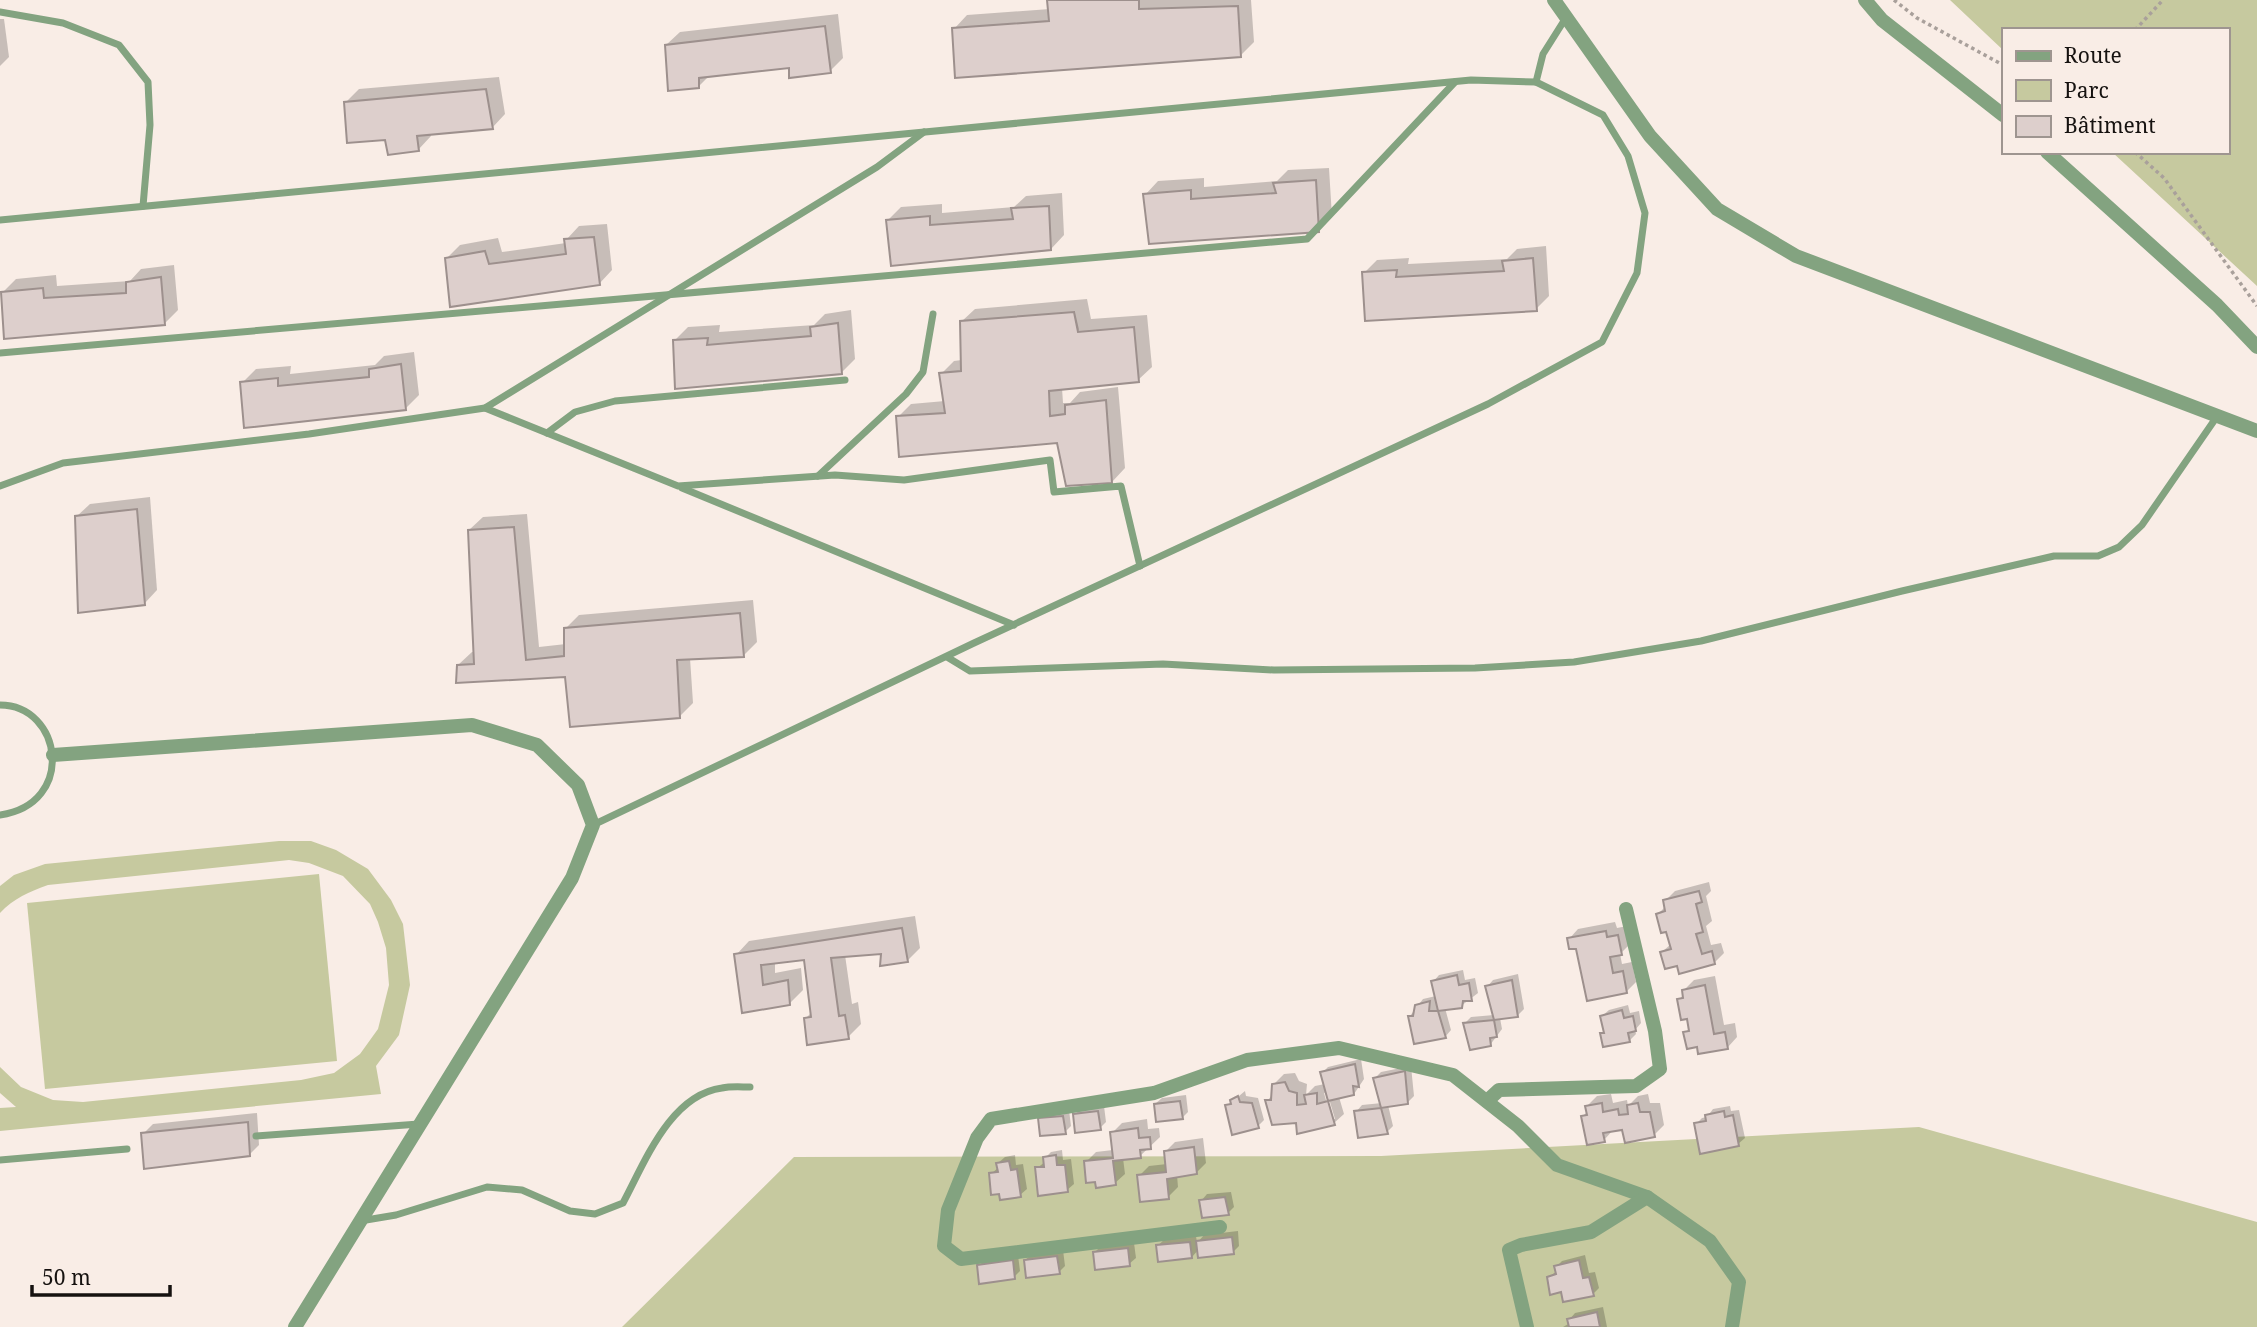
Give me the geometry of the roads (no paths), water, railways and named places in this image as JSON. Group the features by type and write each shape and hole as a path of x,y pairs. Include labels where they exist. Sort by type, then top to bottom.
{"street":[{"path":"1554,0 1650,135 1717,209 1796,256 2257,431"},
{"path":"1865,0 1882,20 2002,113"},
{"path":"2049,154 2217,305 2257,347"},
{"path":"53,755 472,725 537,745 578,785 593,825 572,878 295,1327"},
{"path":"1487,1101 1499,1090 1636,1086 1660,1069 1655,1031 1626,909"},
{"path":"1220,1227 961,1259 944,1246 948,1210 977,1138 991,1119 1154,1093 1247,1060 1339,1048 1453,1075 1518,1126 1557,1166 1647,1197 1710,1241 1740,1282 1732,1327"},
{"path":"1527,1327 1508,1250 1521,1245 1591,1232 1647,1197"}],"lane":[{"path":"0,12 63,23 119,45 149,82 150,125 143,206"},
{"path":"1536,82 1543,54 1567,16"},
{"path":"0,220 1456,82 1536,82 1603,115 1629,156 1645,213 1637,273 1602,342 1488,404 593,825"},
{"path":"0,352 1307,239 1456,82"},
{"path":"0,486 63,463 309,435 485,408 877,167 924,132"},
{"path":"818,477 906,394 923,372 933,314"},
{"path":"547,433 575,412 615,401 845,380"},
{"path":"485,408 1014,625"},
{"path":"947,657 970,671 1163,664 1274,670 1475,668 1574,662 1701,641 2041,558 2098,556 2119,547 2142,525 2218,415"},
{"path":"678,486 835,475 904,480 1050,460 1054,492 1121,486 1140,566"},
{"path":"0,705 22,710 38,722 48,737 53,755 52,773 44,790 32,804 15,813 0,816"},
{"path":"360,1222 487,1187 522,1190 570,1211 595,1214 623,1203 668,1121 696,1097 721,1088 750,1087"},
{"path":"256,1136 420,1124"},
{"path":"0,1160 127,1149"}]}
